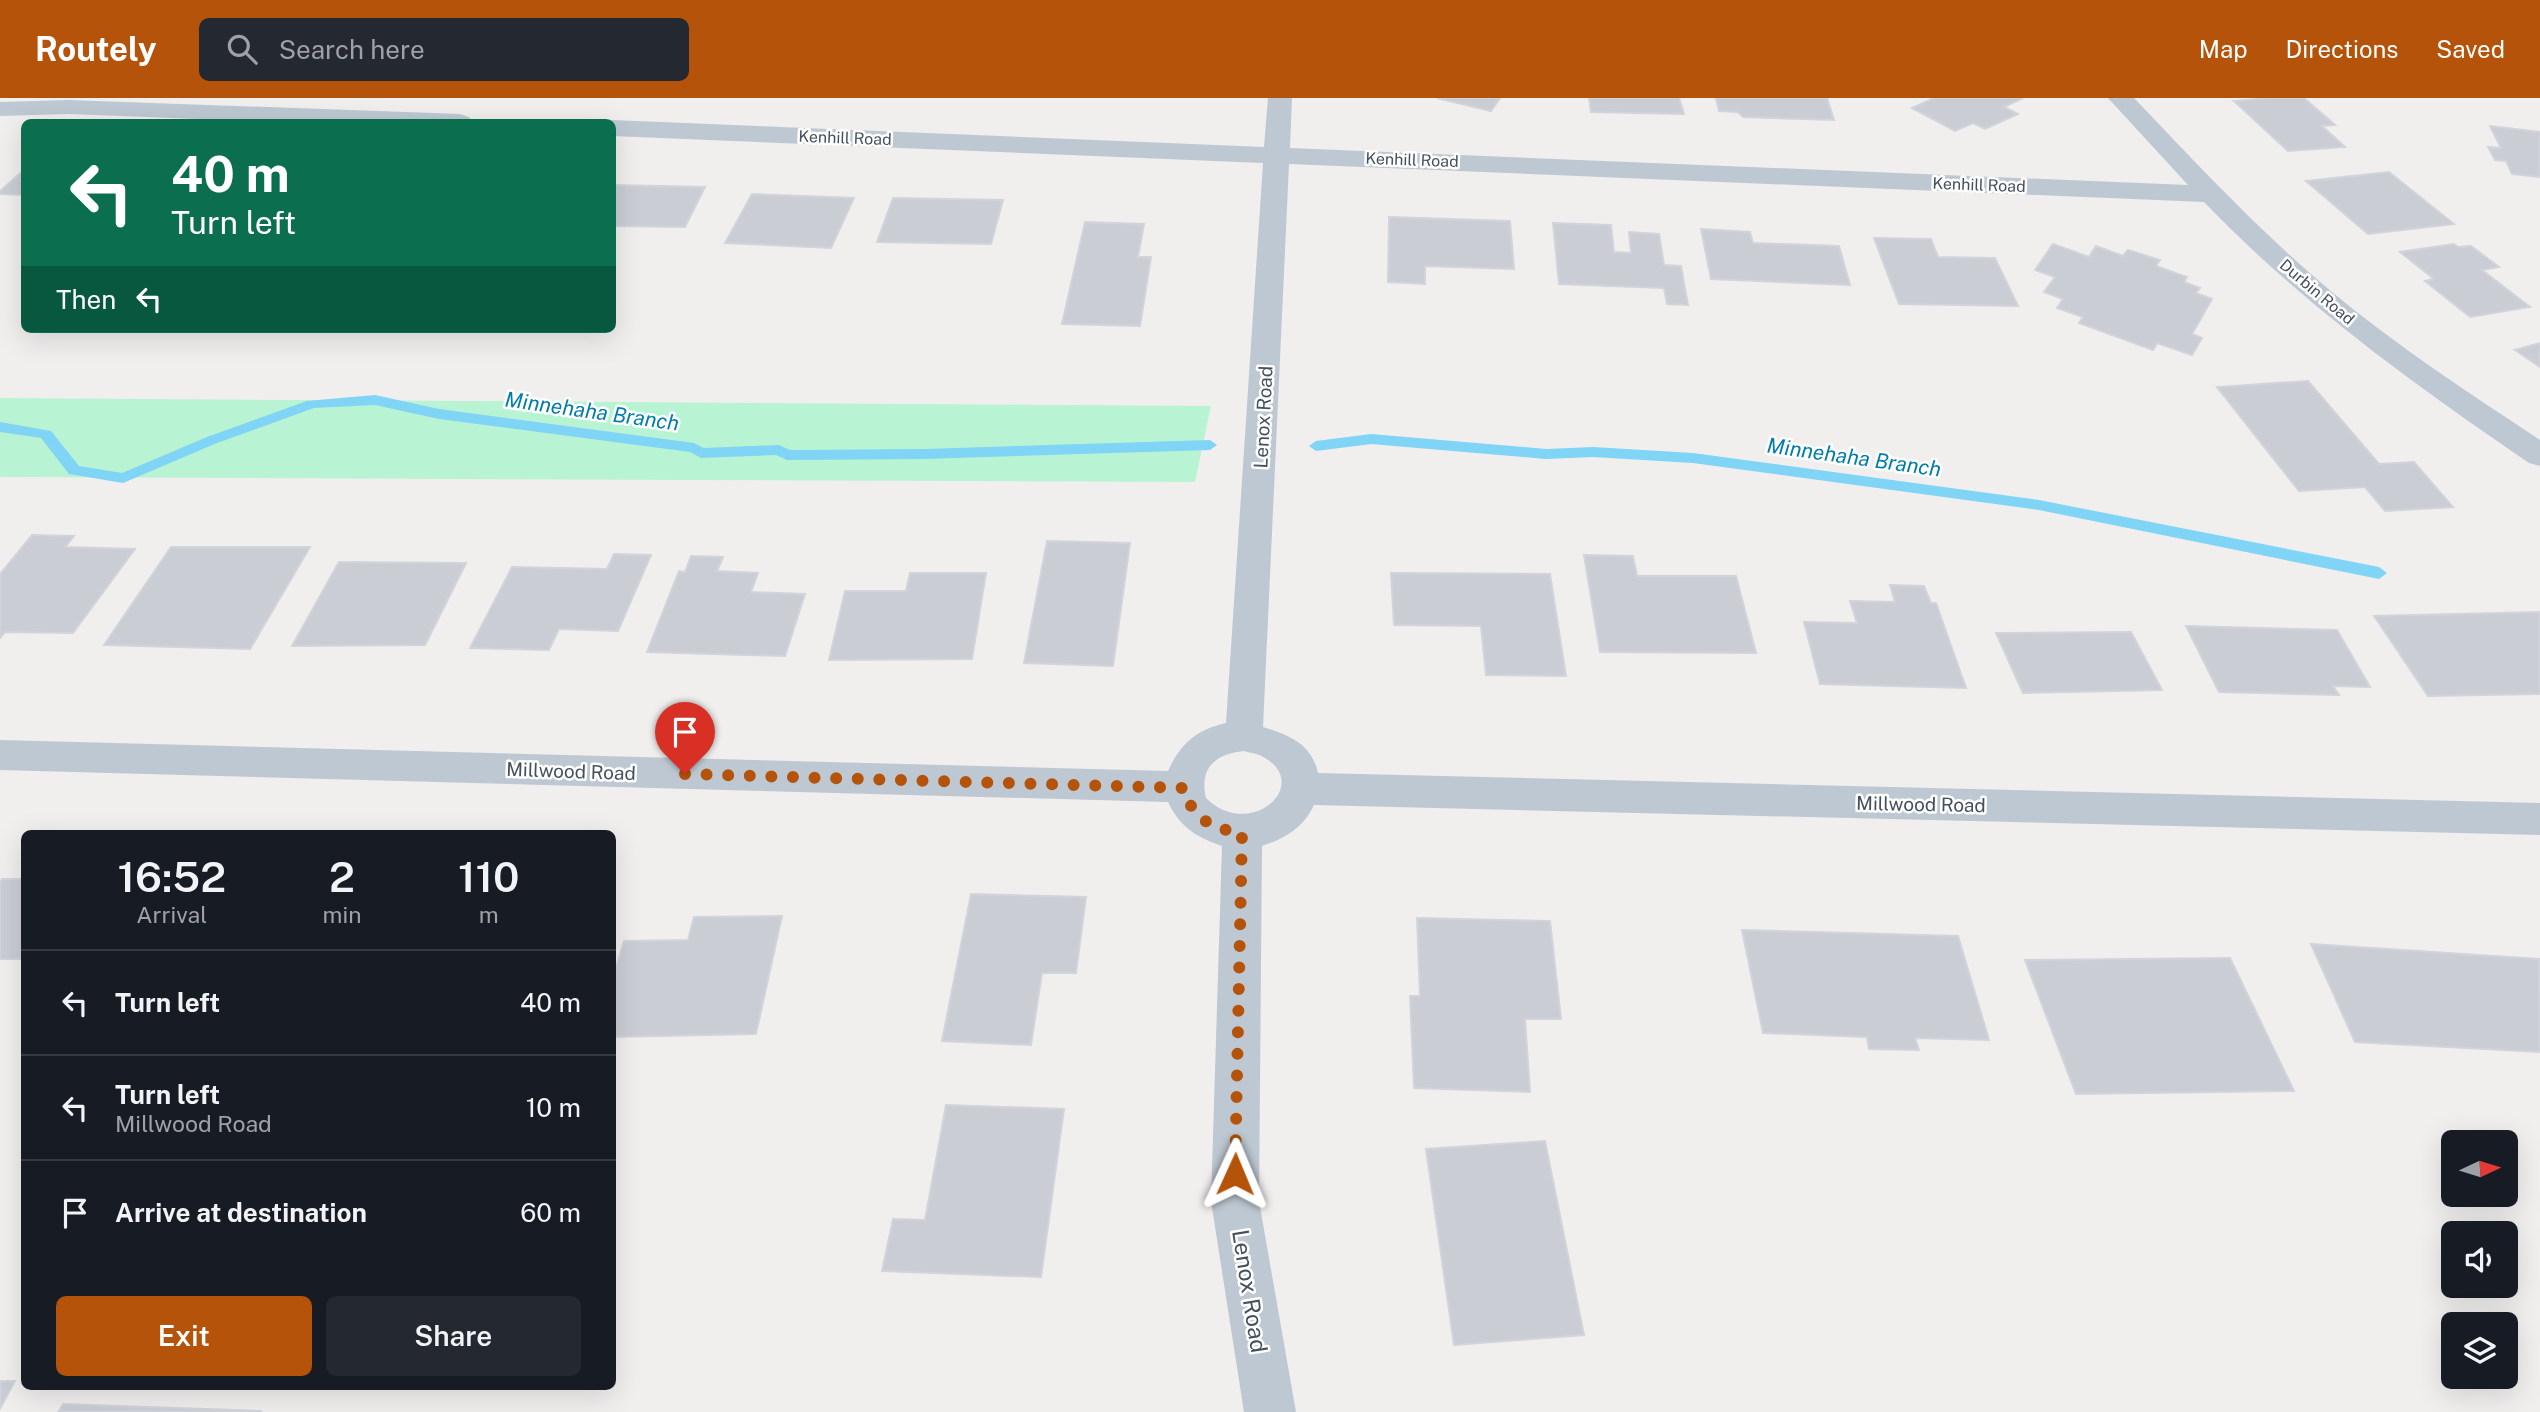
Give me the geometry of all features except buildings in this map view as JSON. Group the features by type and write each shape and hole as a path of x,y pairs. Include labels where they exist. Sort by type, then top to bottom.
{"street":[{"name":"Lenox Road","path":"1244,736 1280,98"},
{"name":"Durbin Road","path":"2120,98 2211,194 2292,273 2413,369 2540,455"},
{"path":"0,109 77,103 400,119"},
{"name":"Kenhill Road","path":"616,128 2211,194"},
{"path":"1244,736 1263,738 1280,746 1294,758 1301,772 1302,789 1293,809 1276,824 1259,831 1224,831 1195,814 1187,802 1184,788 1186,771 1194,757 1216,741 1244,736"},
{"name":"Millwood Road","path":"0,755 1184,788"},
{"name":"Millwood Road","path":"1302,789 2540,819"},
{"name":"Lenox Road","path":"1242,833 1235,1201 1270,1412"}],"green space":[{"path":"0,398 1211,406 1195,482 0,477"}],"waterway":[{"name":"Minnehaha Branch","path":"0,427 46,434 74,470 123,478 212,440 312,404 375,400 439,414 694,448 701,453 779,450 787,455 924,454 1210,445"},
{"name":"Minnehaha Branch","path":"1316,446 1371,439 1546,454 1593,452 1693,458 2039,505 2379,573"}],"route":[{"path":"685,774 1184,788 1187,802 1195,814 1224,831 1242,833 1235,1174"}]}
